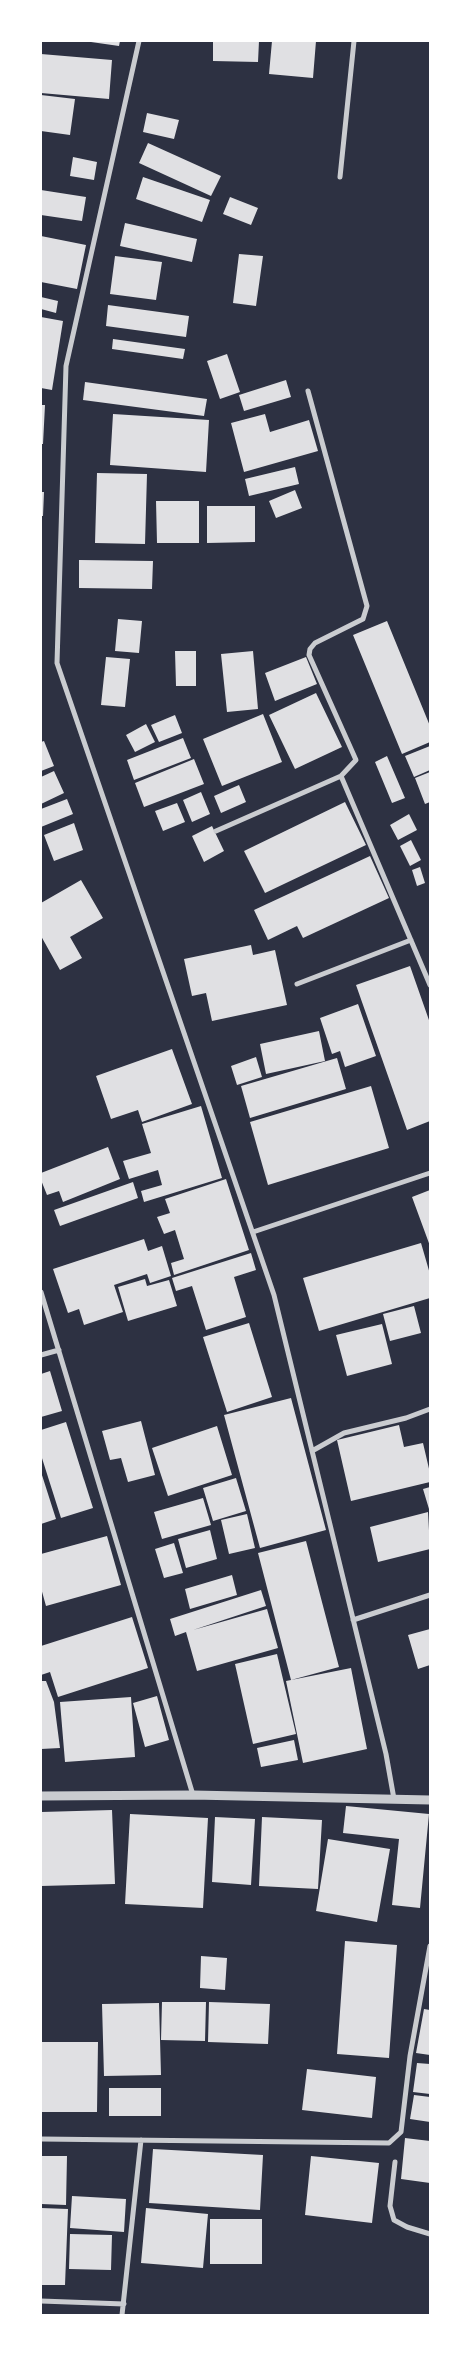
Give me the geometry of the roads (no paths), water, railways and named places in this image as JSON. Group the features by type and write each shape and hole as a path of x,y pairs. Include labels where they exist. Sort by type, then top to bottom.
{"street":[{"path":"139,41 66,366 57,663 274,1295 386,1754 394,1799"},
{"path":"340,178 354,41"},
{"path":"216,831 341,776 356,760 309,652 315,643 363,618 367,613 367,603 308,391"},
{"path":"341,776 430,985"},
{"path":"297,984 411,940"},
{"path":"253,1232 430,1173"},
{"path":"41,1292 193,1795"},
{"path":"41,1355 59,1350"},
{"path":"312,1450 344,1433 406,1418 430,1409"},
{"path":"353,1620 430,1595"},
{"path":"41,1796 193,1795 430,1800"},
{"path":"41,2139 389,2144 401,2132 410,2056 430,1946"},
{"path":"122,2315 141,2140"},
{"path":"394,2162 390,2206 394,2220 407,2227 430,2234"},
{"path":"41,2301 124,2304"}]}
